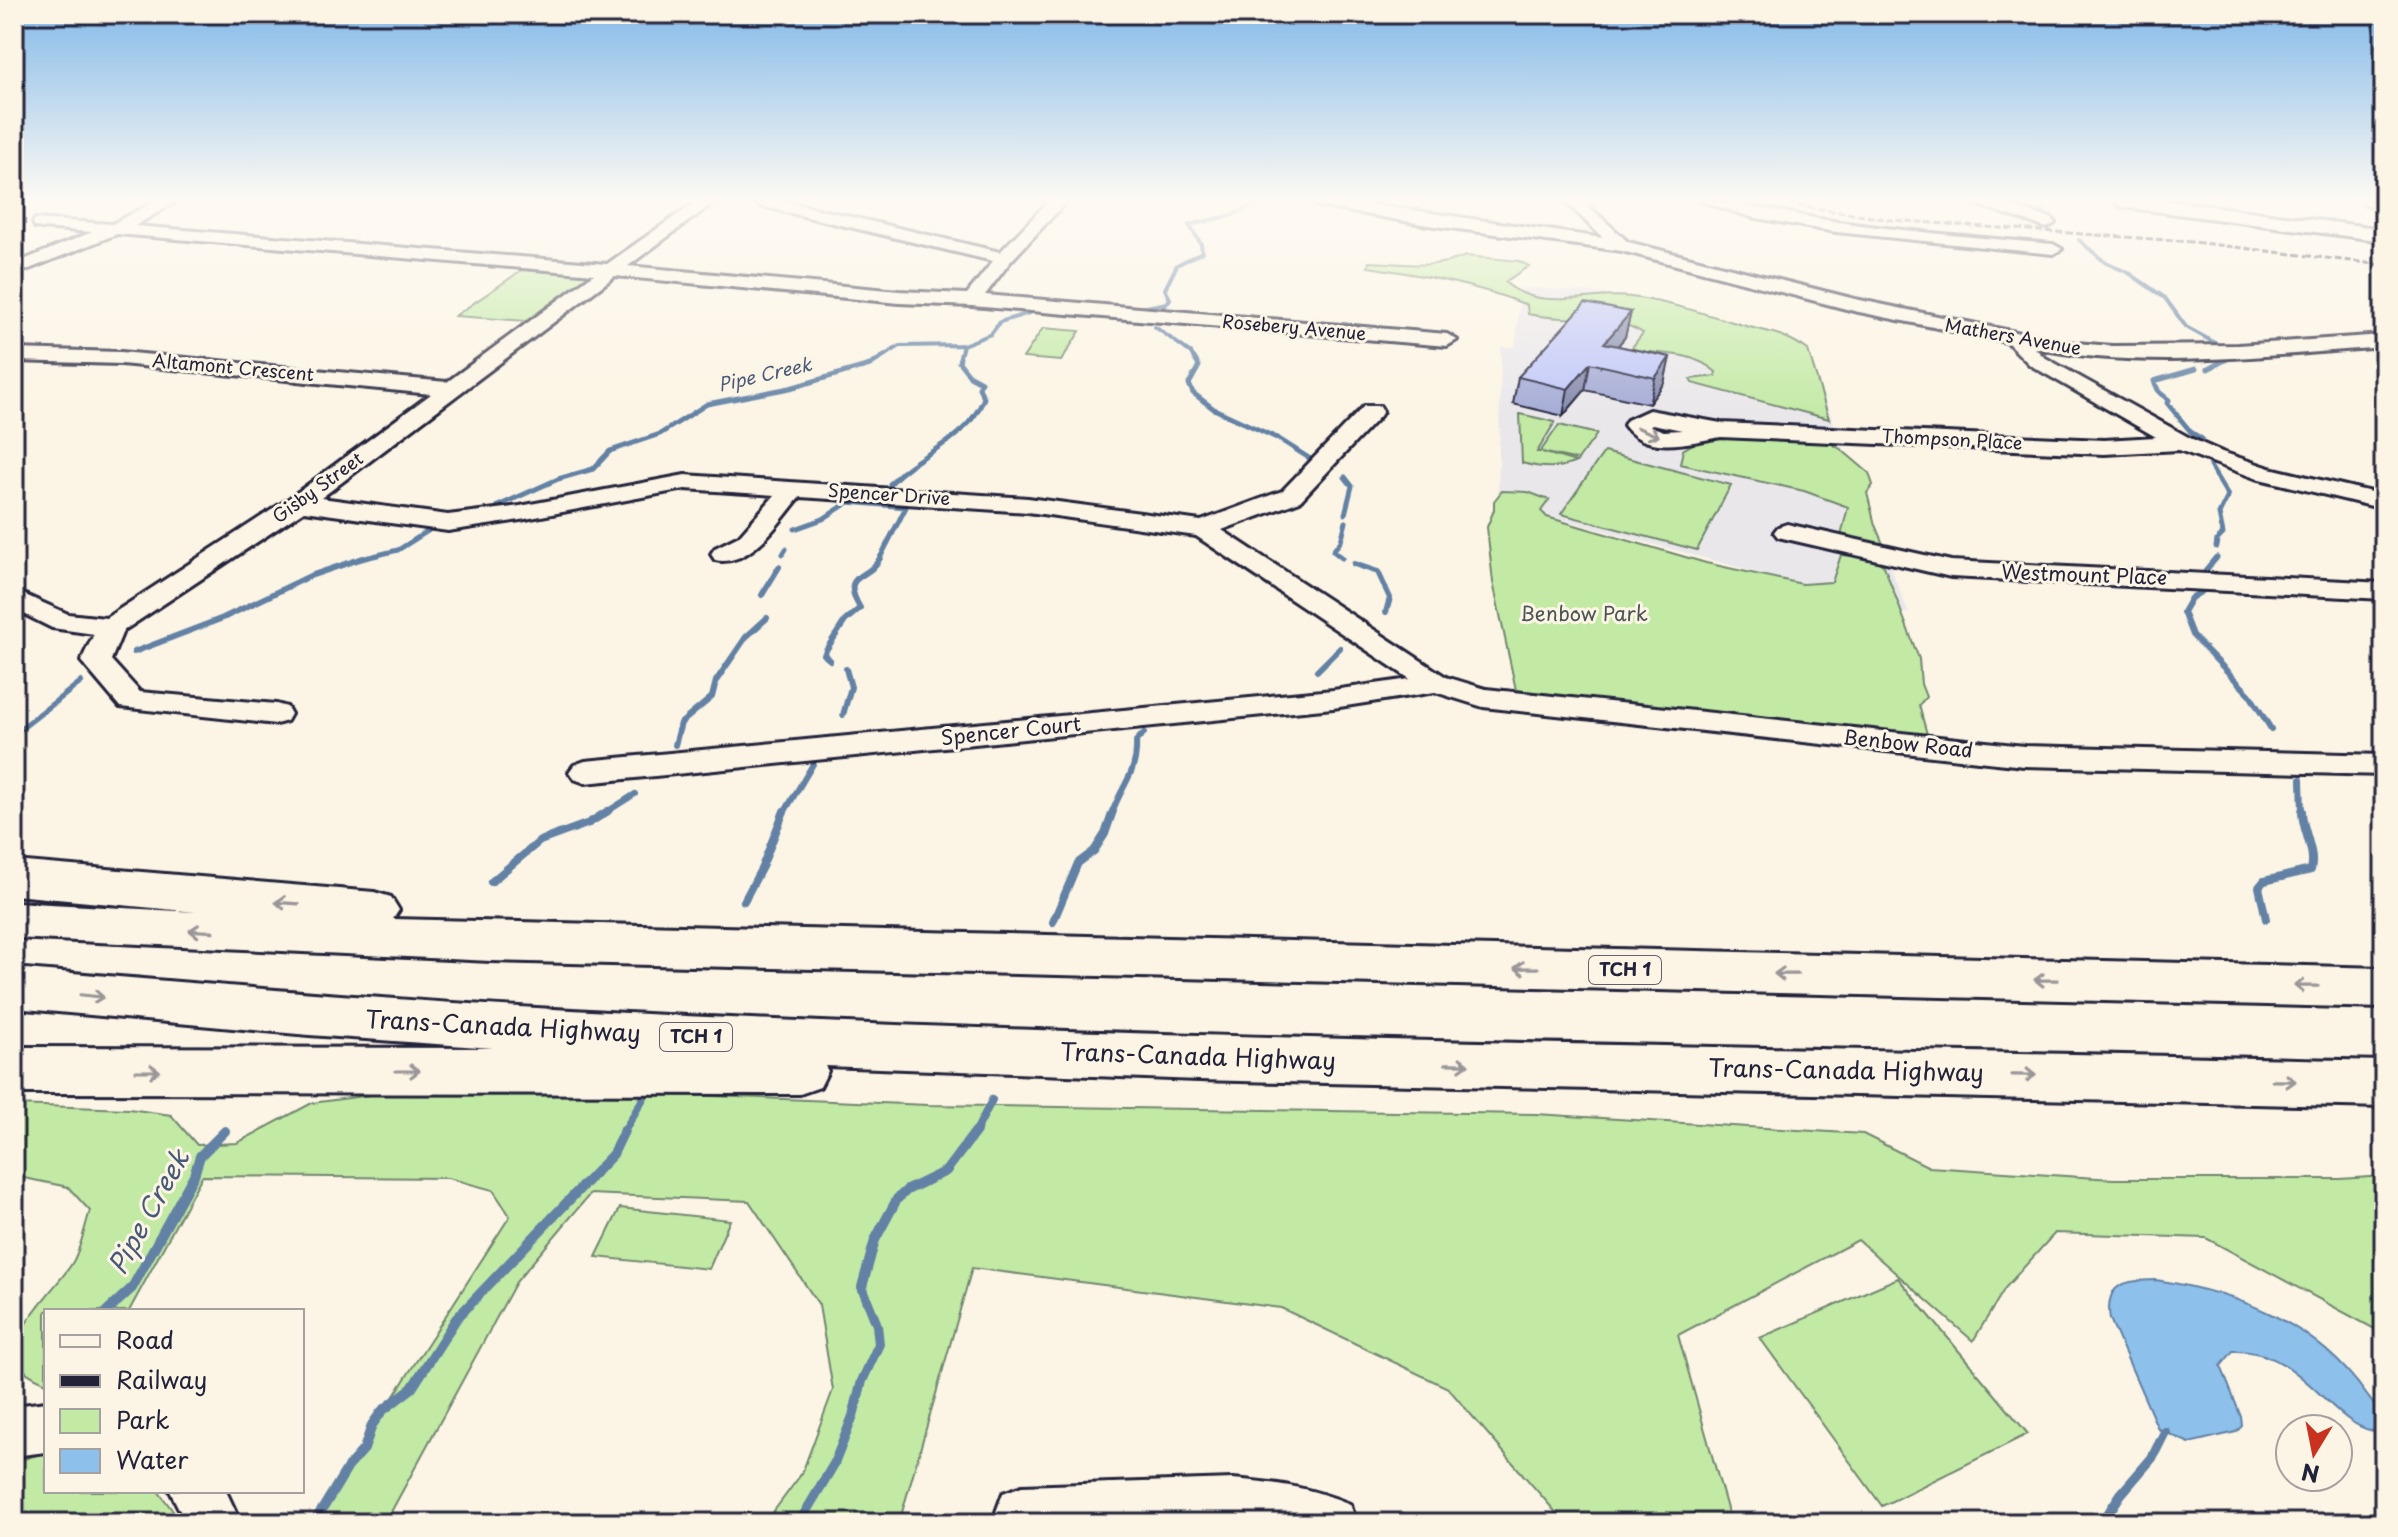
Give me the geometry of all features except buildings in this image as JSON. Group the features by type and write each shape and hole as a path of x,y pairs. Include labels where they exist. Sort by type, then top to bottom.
{"highway":[{"path":"14,878 867,951"},
{"name":"TCH 1","path":"14,920 358,938 2384,988"},
{"name":"Trans-Canada Highway","path":"14,988 441,1024 820,1044 1379,1063 2384,1084"},
{"path":"14,1070 948,1072 1379,1063"}],"street":[{"name":"Gisby Street","path":"111,627 299,503 607,273"},
{"name":"Rosebery Avenue","path":"640,273 899,297 972,300 1447,340"},
{"path":"972,300 993,273"},
{"name":"Mathers Avenue","path":"1727,273 1854,305 2016,340 2088,350 2267,350 2384,341"},
{"path":"2016,340 2037,361 2182,443 2235,465 2381,503"},
{"name":"Altamont Crescent","path":"14,355 121,358 451,389"},
{"path":"1203,529 1291,496 1372,411"},
{"name":"Thompson Place","path":"1721,430 2104,447 2182,443"},
{"name":"Spencer Drive","path":"299,503 448,523 520,513 685,482 1028,505 1203,529 1436,683"},
{"path":"724,554 748,541 795,488"},
{"name":"Westmount Place","path":"1787,532 1951,569 2384,591"},
{"path":"14,598 62,622 111,627 96,661 131,700 276,714"},
{"name":"Benbow Road","path":"1436,683 1496,700 2024,756 2384,765"},
{"name":"Spencer Court","path":"585,772 902,743 1250,705 1375,696 1436,683"},
{"path":"14,1431 44,1427"},
{"path":"197,1493 215,1523"},
{"path":"1022,1512 1233,1505 1291,1510 1331,1523"}],"shaded area":[{"path":"1521,287 1600,293 1803,344 1909,614 1498,502 1501,347 1515,347"}],"green space":[{"path":"518,273 604,275 541,322 455,316"},
{"path":"1403,273 1519,273 1505,282 1533,297 1615,296 1645,299 1774,333 1808,350 1829,419 1692,383 1690,379 1715,376 1716,372 1686,357 1630,350 1643,333 1616,322 1528,314 1527,305 1429,277"},
{"path":"1043,328 1080,331 1061,361 1023,358"},
{"path":"1520,414 1555,422 1537,452 1559,425 1597,434 1578,460 1542,452 1576,462 1570,465 1549,467 1522,463"},
{"path":"1706,436 1820,437 1842,450 1869,473 1873,485 1867,493 1886,551 1841,536 1848,507 1804,491 1680,464 1683,450"},
{"path":"1604,452 1731,485 1697,550 1561,514"},
{"name":"Benbow Park","path":"1502,491 1528,492 1549,500 1541,511 1547,517 1706,563 1802,584 1832,582 1841,555 1872,557 1884,566 1919,659 1921,684 1926,697 1919,705 1928,738 1516,690 1493,582 1487,527 1494,501"},
{"path":"445,1085 928,1105 1536,1114 1863,1134 1929,1167 2113,1179 2340,1179 2384,1176 2384,1334 2206,1238 2055,1233 2005,1288 1973,1341 1858,1240 1678,1335 1731,1523 1565,1523 1448,1388 1281,1308 972,1268 899,1523 765,1523 802,1473 833,1390 819,1305 749,1201 590,1194 516,1282 385,1523 312,1523 510,1216 493,1190 448,1178 202,1176 130,1309 44,1309 44,1382 21,1368 15,1349 26,1324 74,1259 90,1211 68,1187 14,1176 14,1105 129,1109 171,1115 197,1145 237,1143 312,1103"},
{"path":"620,1208 730,1220 709,1269 596,1257"},
{"path":"1898,1278 2028,1434 1882,1506 1760,1338"},
{"path":"44,1453 44,1493 160,1493 182,1523 14,1523 14,1462"}],"water":[{"path":"2156,1280 2217,1293 2273,1315 2299,1330 2346,1369 2378,1412 2382,1432 2354,1422 2354,1413 2341,1413 2280,1362 2259,1354 2233,1351 2221,1366 2242,1426 2236,1432 2189,1443 2158,1429 2110,1319 2110,1297 2120,1286 2135,1281"}],"waterway":[{"name":"Pipe Creek","path":"1167,303 1170,299 1165,289 1173,273"},
{"path":"2128,273 2165,298 2186,327 2215,343"},
{"name":"Pipe Creek","path":"1136,309 1167,303"},
{"name":"Pipe Creek","path":"1161,311 1167,303"},
{"name":"Pipe Creek","path":"963,345 991,334 1000,322 1029,313"},
{"name":"Pipe Creek","path":"1155,327 1191,353 1195,360"},
{"name":"Pipe Creek","path":"877,360 900,346 963,345"},
{"name":"Pipe Creek","path":"959,360 963,345"},
{"name":"Pipe Creek","path":"498,506 558,479 593,469 610,451 660,434 707,404 790,388 870,365 881,358"},
{"name":"Pipe Creek","path":"890,484 915,462 954,437 976,414 984,398 979,388 981,382 970,376 959,362 960,358"},
{"name":"Pipe Creek","path":"1194,358 1199,366 1189,384 1193,393 1214,409 1279,439 1312,460"},
{"path":"2208,369 2227,359"},
{"path":"2196,369 2154,381 2159,392 2169,400 2167,403 2191,432 2202,439 2203,445"},
{"path":"2210,466 2228,496 2219,514 2223,534 2217,540 2216,547"},
{"name":"Pipe Creek","path":"1345,477 1352,486 1345,514"},
{"path":"795,529 823,519 849,502 906,507 879,560"},
{"name":"Pipe Creek","path":"1342,558 1333,551 1341,541 1346,522"},
{"name":"Pipe Creek","path":"357,560 398,550 428,531"},
{"name":"Pipe Creek","path":"783,554 786,549"},
{"name":"Pipe Creek","path":"357,560 363,558"},
{"path":"830,660 824,655 826,650 845,621 860,608 854,596 854,582 875,566 880,558"},
{"path":"2206,570 2216,558"},
{"name":"Pipe Creek","path":"134,652 223,618 310,576 357,560"},
{"name":"Pipe Creek","path":"1354,564 1378,572 1390,598 1386,612"},
{"name":"Pipe Creek","path":"762,595 779,567"},
{"path":"2204,590 2191,598 2183,612 2192,635 2250,695 2271,729"},
{"name":"Pipe Creek","path":"675,745 681,723 712,697 716,681 746,637 767,618"},
{"name":"Pipe Creek","path":"1317,671 1340,648"},
{"path":"843,715 851,687 846,669"},
{"name":"Pipe Creek","path":"14,734 81,682"},
{"name":"Pipe Creek","path":"1112,813 1132,770 1136,741 1144,733"},
{"path":"784,813 813,764"},
{"path":"2301,779 2302,813"},
{"name":"Pipe Creek","path":"605,813 635,794"},
{"name":"Pipe Creek","path":"491,882 540,841 589,823 608,811"},
{"path":"744,901 762,867 784,811"},
{"name":"Pipe Creek","path":"1053,922 1078,863 1094,851 1105,834 1113,811"},
{"path":"2266,919 2259,887 2264,881 2311,870 2312,855 2302,811"},
{"path":"623,1133 644,1097"},
{"name":"Pipe Creek","path":"975,1133 992,1100"},
{"name":"Pipe Creek","path":"109,1309 132,1288 194,1175 200,1156 225,1131"},
{"name":"Pipe Creek","path":"799,1523 834,1464 853,1416 862,1381 879,1344 877,1325 862,1287 875,1240 897,1199 907,1190 946,1171 976,1131"},
{"path":"314,1523 348,1467 364,1449 372,1425 382,1411 412,1388 456,1319 613,1154 623,1133"},
{"path":"2102,1523 2121,1494 2152,1458 2165,1432"}]}
